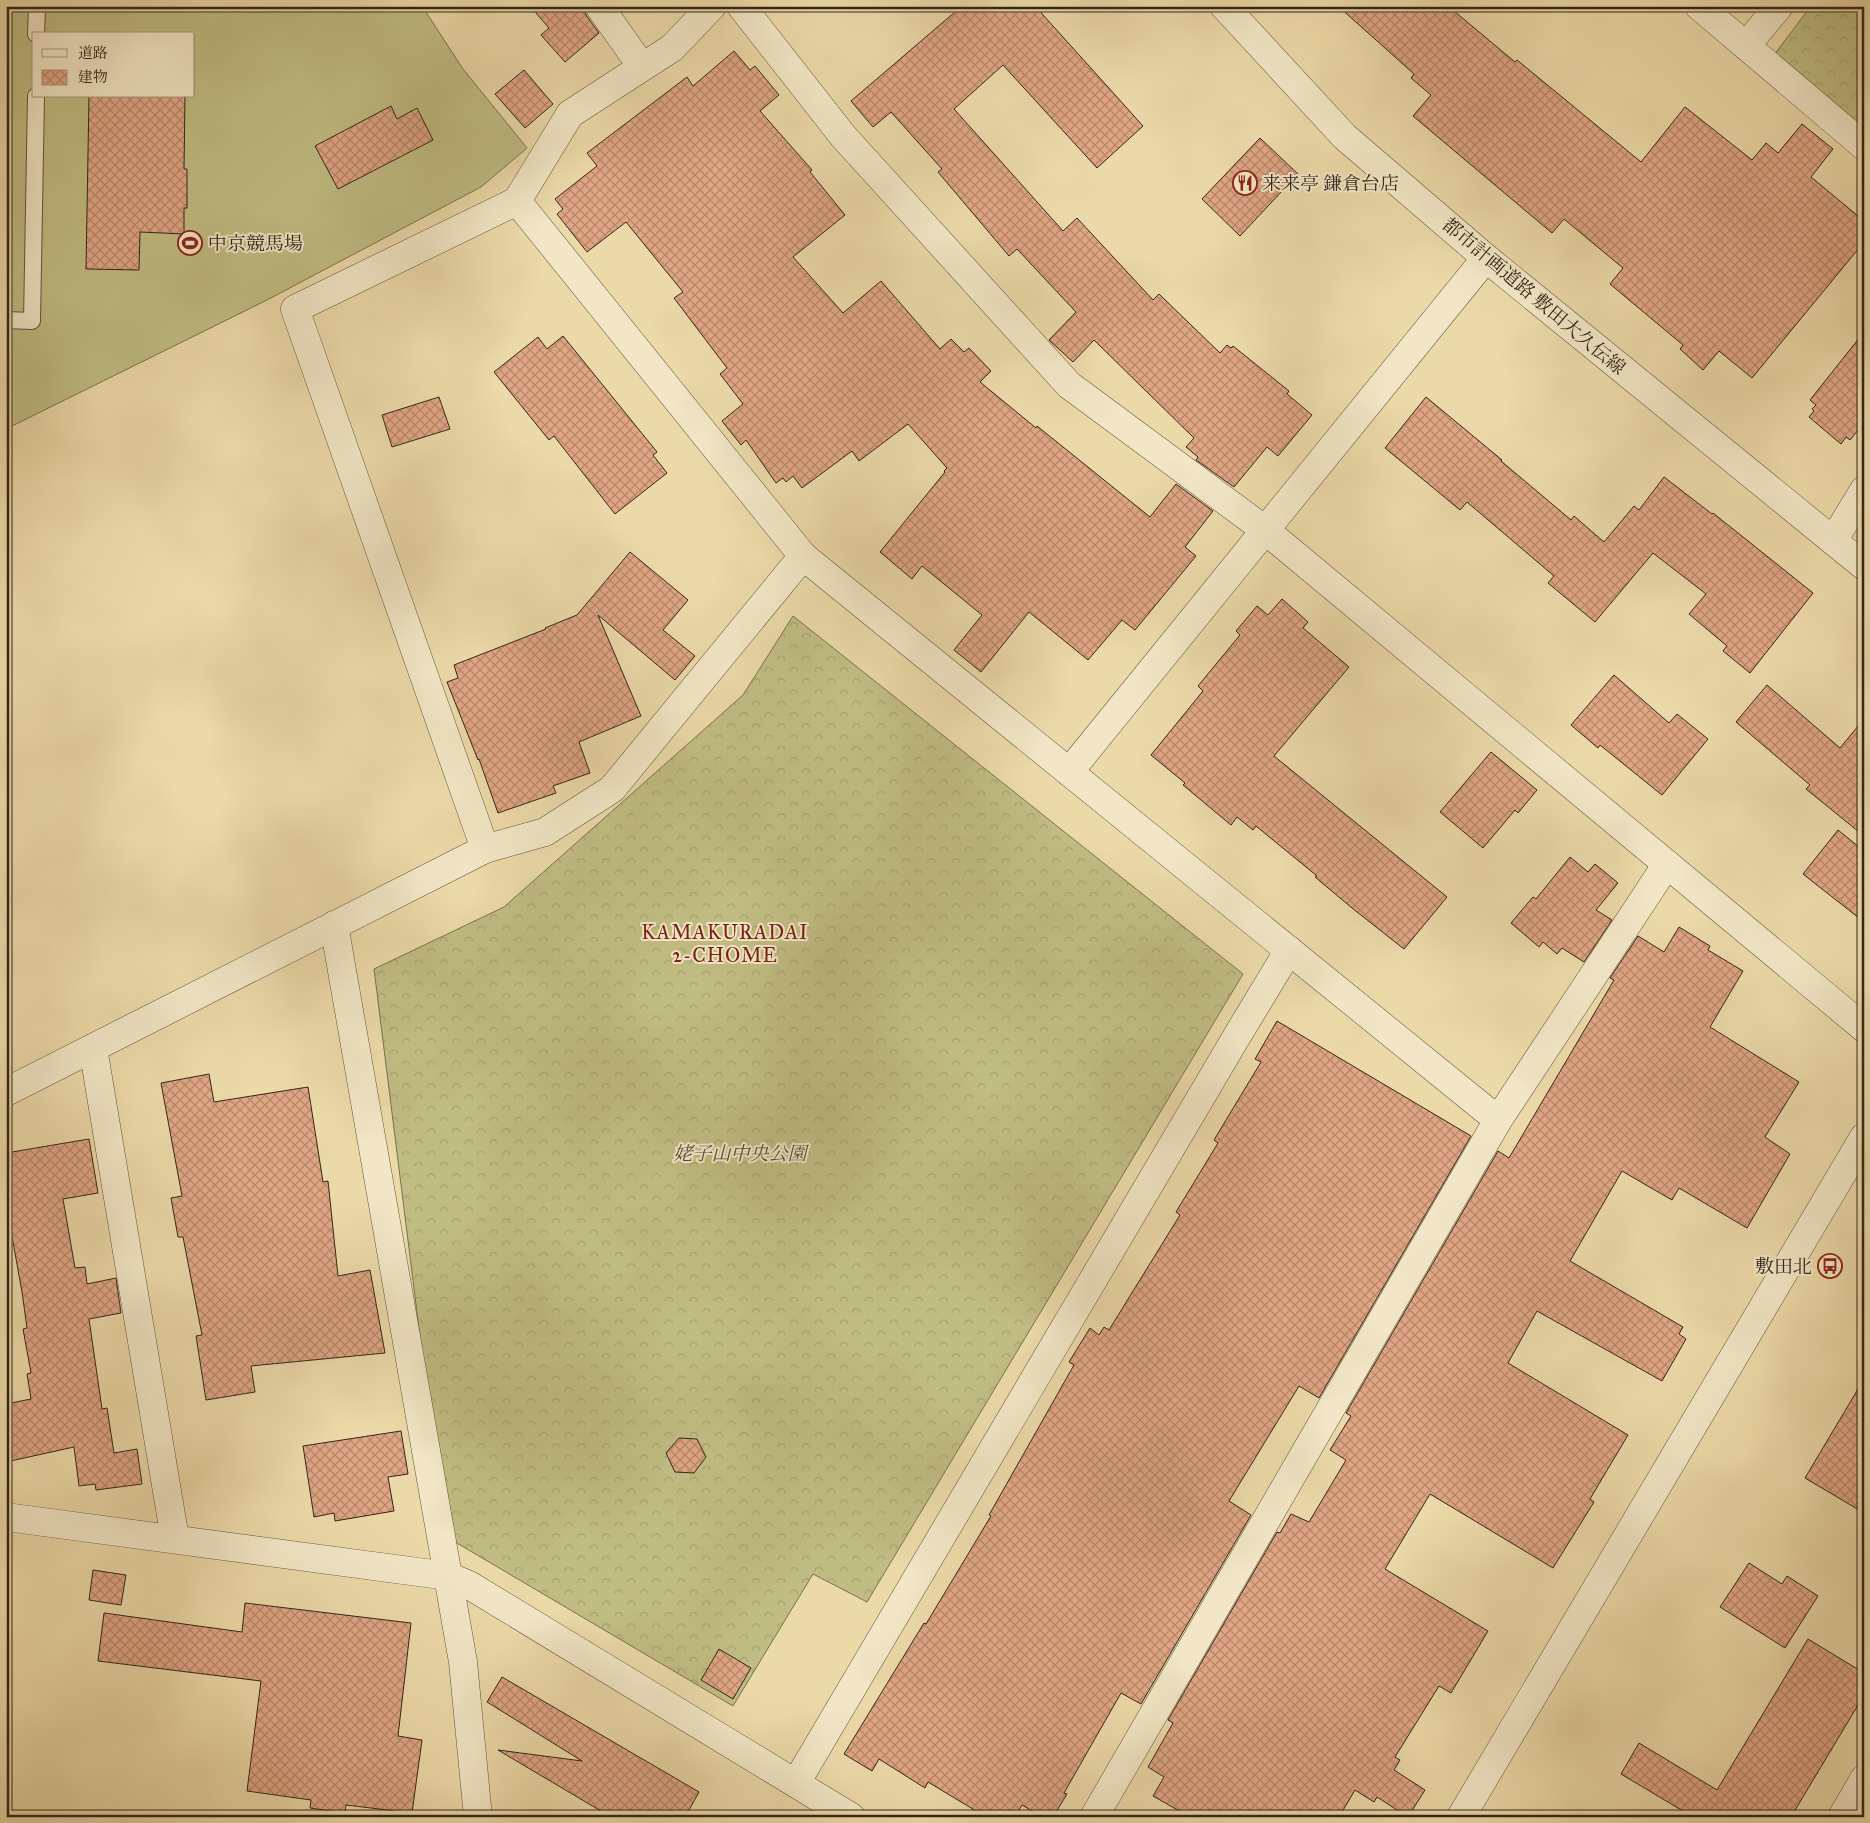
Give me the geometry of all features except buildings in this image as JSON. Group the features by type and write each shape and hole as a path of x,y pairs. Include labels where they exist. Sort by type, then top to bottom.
{"street":[{"path":"599,6 642,67"},
{"path":"485,849 295,309 517,201 570,114 672,48 712,6"},
{"path":"741,6 843,136 1069,385 1266,530 1864,1028"},
{"name":"都市計画道路 敷田大久伝線","path":"1224,6 1345,137 1486,258 1864,566"},
{"path":"1699,6 1864,146"},
{"path":"1746,46 1779,6"},
{"path":"517,201 803,556 1498,1120"},
{"path":"1069,772 1486,258"},
{"path":"1833,541 1864,490"},
{"path":"6,1092 485,849 545,832 612,789 803,556"},
{"path":"1094,1817 1498,1120 1667,864"},
{"path":"334,925 462,1662 478,1817"},
{"path":"796,1784 1289,950"},
{"path":"93,1048 175,1539"},
{"path":"1461,1817 1864,1137"},
{"path":"6,1517 448,1576 469,1585 851,1817"},
{"path":"1845,1816 1864,1779"}],"lane":[{"path":"36,32 37,6"},
{"path":"6,320 32,321 36,98"}],"green space":[{"name":"中京競馬場","path":"6,6 422,6 463,69 527,148 481,187 267,300 6,429"},
{"path":"1811,6 1864,6 1864,129 1774,55"},
{"name":"姥子山中央公園","path":"793,616 1243,974 867,1602 813,1574 733,1706 445,1536 374,969 504,907 743,695"}],"place":[{"name":"来来亭 鎌倉台店","path":"1245,183"},
{"name":"中京競馬場","path":"190,243"},
{"name":"敷田北","path":"1830,1266"}],"district":[{"name":"KAMAKURADAI 2-CHOME","path":"725,944"}]}
